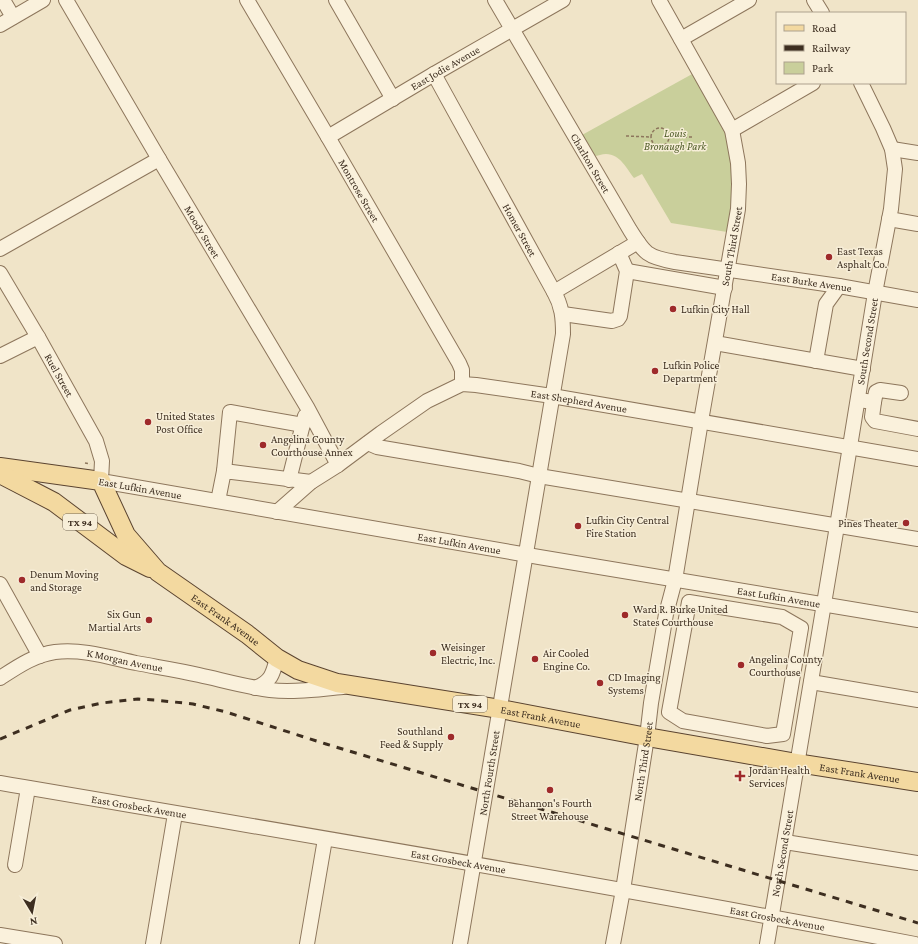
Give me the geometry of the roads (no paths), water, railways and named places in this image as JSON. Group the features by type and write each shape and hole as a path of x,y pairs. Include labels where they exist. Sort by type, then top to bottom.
{"main road":[{"name":"East Lufkin Avenue","path":"0,467 101,481"},
{"name":"TX 94","path":"0,474 54,502 126,556 158,572"},
{"name":"East Frank Avenue","path":"101,481 126,535 158,572 247,634 277,658 298,670 318,678 358,687 500,708 647,737 918,782"}],"street":[{"path":"3,0 13,17"},
{"path":"0,25 43,0"},
{"name":"Moody Street","path":"66,0 307,407 338,465"},
{"name":"Montrose Street","path":"247,0 459,363 462,370 462,384"},
{"path":"336,0 393,98"},
{"name":"Charlton Street","path":"495,0 642,249 648,254 659,259 728,269"},
{"name":"East Jodie Avenue","path":"328,137 563,0"},
{"name":"South Third Street","path":"659,0 732,130 740,184 738,209 675,580"},
{"path":"681,39 749,0"},
{"path":"814,0 821,12"},
{"name":"Homer Street","path":"434,74 558,299 562,314 563,334 539,476"},
{"path":"732,130 811,84"},
{"name":"South Second Street","path":"811,682 875,293 889,219 895,169 892,149 861,84"},
{"path":"892,149 918,153"},
{"path":"0,249 159,159"},
{"path":"889,219 918,224"},
{"path":"554,292 638,242"},
{"path":"562,314 612,321 618,319 621,314 627,271 619,253"},
{"name":"East Burke Avenue","path":"728,269 918,300"},
{"path":"627,271 725,288"},
{"name":"Ruel Street","path":"0,273 38,337 96,441 102,461 103,469 101,481"},
{"path":"816,361 826,304 839,286"},
{"path":"0,356 38,337"},
{"path":"715,343 863,369"},
{"path":"277,512 311,482 338,465 427,401 462,384"},
{"name":"East Shepherd Avenue","path":"462,384 552,396 918,459"},
{"path":"901,394 880,390 876,392 872,417 874,421 918,429"},
{"path":"858,400 874,402"},
{"path":"289,480 307,407"},
{"path":"218,501 224,471 230,412 303,425"},
{"path":"368,443 377,447 519,471 539,476 918,539"},
{"path":"224,471 311,482"},
{"name":"North Fourth Street","path":"460,944 539,476"},
{"name":"East Lufkin Avenue","path":"101,481 824,606 918,620"},
{"name":"North Third Street","path":"613,944 623,890 666,614 675,580"},
{"path":"0,584 40,656"},
{"path":"666,614 689,602 782,617 819,637"},
{"path":"669,712 689,602"},
{"path":"783,734 801,628"},
{"name":"K Morgan Avenue","path":"0,678 18,666 40,656 54,652 76,651 93,652 135,663 198,674 255,688 290,691 358,687"},
{"path":"255,688 267,682 271,678 277,658"},
{"path":"811,682 918,700"},
{"name":"North Second Street","path":"767,944 811,682"},
{"path":"651,703 683,721 767,736 803,732"},
{"name":"East Grosbeck Avenue","path":"0,783 175,814 474,863 772,916 915,944"},
{"path":"15,865 28,788"},
{"path":"153,944 175,814"},
{"path":"307,944 325,839"},
{"path":"785,842 918,863"},
{"path":"0,935 55,944"}],"railway":[{"path":"0,739 70,710 102,703 138,699 193,704 226,712 326,744 918,923"}],"place":[{"name":"East Texas Asphalt Co.","path":"829,257"},
{"name":"Lufkin City Hall","path":"673,309"},
{"name":"Lufkin Police Department","path":"655,371"},
{"name":"United States Post Office","path":"148,422"},
{"name":"Angelina County Courthouse Annex","path":"263,445"},
{"name":"Pines Theater","path":"906,523"},
{"name":"Lufkin City Central Fire Station","path":"578,526"},
{"name":"Denum Moving and Storage","path":"22,580"},
{"name":"Ward R. Burke United States Courthouse","path":"625,615"},
{"name":"Six Gun Martial Arts","path":"149,620"},
{"name":"Weisinger Electric, Inc.","path":"433,653"},
{"name":"Air Cooled Engine Co.","path":"535,659"},
{"name":"Angelina County Courthouse","path":"741,665"},
{"name":"CD Imaging Systems","path":"600,683"},
{"name":"Southland Feed & Supply","path":"451,737"},
{"name":"Jordan Health Services","path":"740,776"},
{"name":"Behannon's Fourth Street Warehouse","path":"550,790"}],"park label":[{"name":"Louis Bronaugh Park","path":"675,139"}]}
